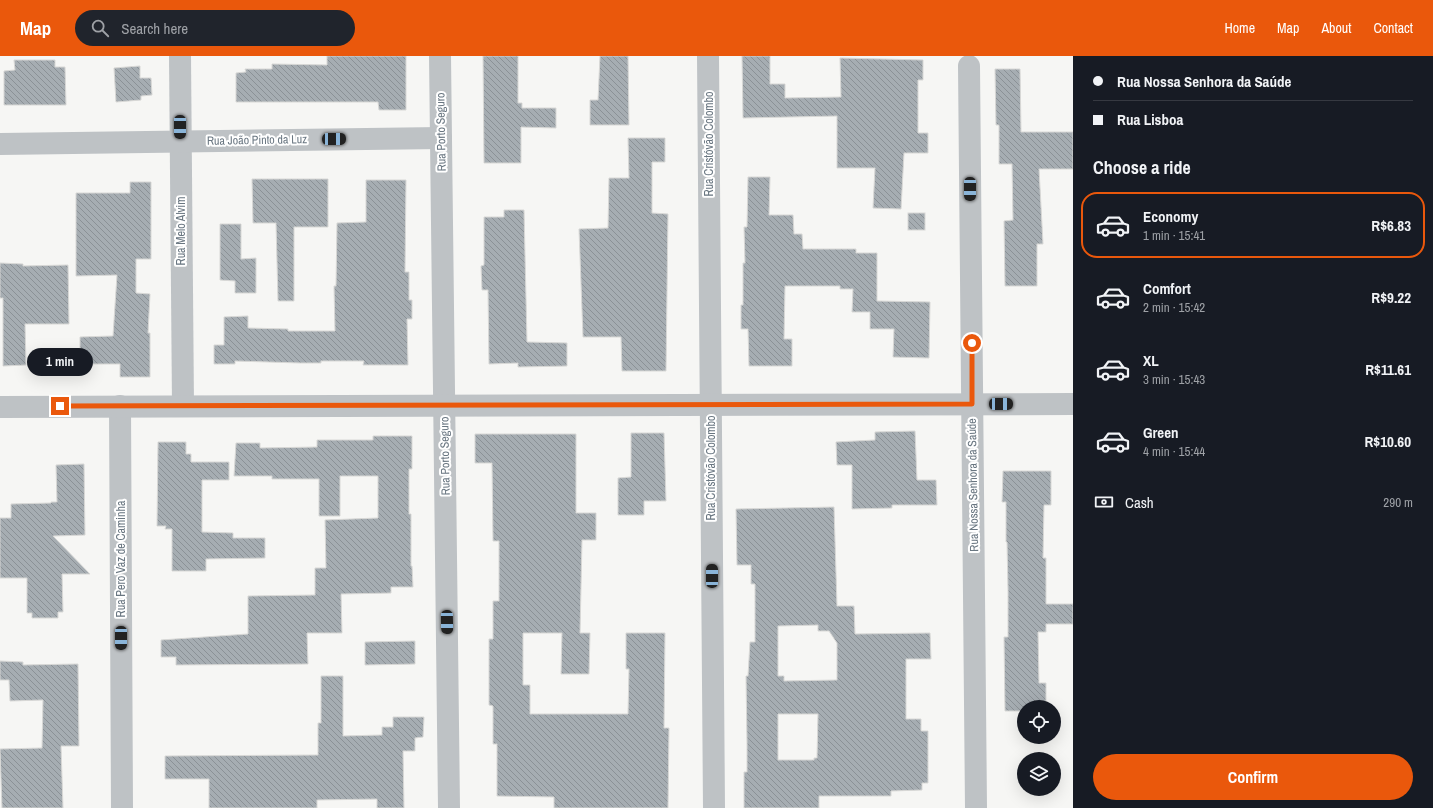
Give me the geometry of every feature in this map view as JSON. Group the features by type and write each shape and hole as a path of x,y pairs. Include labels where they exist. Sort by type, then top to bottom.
{"street":[{"name":"Rua Melo Alvim","path":"180,56 182,406"},
{"name":"Rua Porto Seguro","path":"440,56 449,808"},
{"name":"Rua Cristóvão Colombo","path":"708,56 714,808"},
{"name":"Rua Nossa Senhora da Saúde","path":"969,66 976,808"},
{"name":"Rua João Pinto da Luz","path":"0,144 441,138"},
{"path":"0,406 1073,404"},
{"name":"Rua Pero Vaz de Caminha","path":"120,406 122,808"}],"building":[{"path":"327,56 406,56 406,110 379,110 378,102 236,102 236,73 246,72 245,69 272,69 272,64 327,65"},
{"path":"483,56 518,56 518,103 522,103 522,108 556,108 556,128 521,127 521,163 484,163"},
{"path":"600,56 628,56 629,125 590,125 590,100 598,100"},
{"path":"742,56 770,56 770,84 785,84 785,98 841,97 840,58 923,60 923,80 918,80 918,133 928,133 928,153 904,153 901,209 873,208 875,168 837,168 837,116 743,118"},
{"path":"14,60 55,60 55,67 65,67 66,105 4,105 4,71 15,70"},
{"path":"140,66 140,78 151,78 152,95 141,96 141,100 116,102 114,68"},
{"path":"995,69 1020,69 1021,132 1073,132 1073,169 1039,169 1043,244 1037,244 1037,286 1005,286 1004,221 1013,220 1012,164 999,164 999,125 996,125"},
{"path":"628,138 665,138 665,162 652,162 652,213 668,214 666,371 622,371 621,337 583,337 579,229 608,228 609,178 629,178"},
{"path":"748,177 770,177 769,215 793,215 794,234 802,234 803,249 856,249 856,253 877,253 877,301 930,302 929,358 893,357 894,329 870,329 870,312 852,312 853,289 840,289 840,286 785,286 784,339 792,339 792,366 749,366 748,329 741,329 741,305 743,305 743,263 745,263 744,227 747,227"},
{"path":"252,179 328,179 328,227 294,227 294,301 278,301 276,223 253,223"},
{"path":"366,180 406,180 405,272 409,272 409,300 412,300 412,319 407,319 408,365 363,365 364,361 321,361 321,363 300,363 235,361 235,364 214,364 214,345 224,345 224,317 248,316 248,328 288,329 288,331 335,331 334,286 336,286 337,223 366,222"},
{"path":"130,182 151,182 151,259 136,259 136,293 150,294 148,333 150,333 150,377 120,377 120,364 92,364 91,359 80,360 80,337 113,336 117,275 76,276 76,193 130,193"},
{"path":"504,210 524,210 527,342 567,343 567,366 518,367 518,363 489,364 488,290 482,290 481,266 484,265 484,217 504,217"},
{"path":"908,213 925,213 925,230 908,230"},
{"path":"220,224 241,224 241,259 256,258 256,293 235,293 235,281 220,280"},
{"path":"0,263 23,264 23,266 68,265 69,324 25,324 26,365 3,366 3,298 0,298"},
{"path":"915,431 917,480 936,480 937,505 892,505 892,508 852,509 852,465 837,465 836,442 875,440 875,432"},
{"path":"631,433 664,433 666,501 644,501 644,515 618,515 618,478 631,477"},
{"path":"475,434 576,434 576,513 596,513 596,540 582,540 580,633 590,633 589,674 561,674 562,633 523,633 523,685 530,685 530,714 628,714 629,669 626,669 626,633 665,633 664,728 669,728 668,808 554,808 554,797 497,796 497,744 493,744 493,706 489,705 489,639 493,639 493,601 499,601 499,541 493,541 492,463 475,463"},
{"path":"373,436 412,436 412,469 409,469 409,514 411,514 411,566 413,587 391,587 391,593 341,594 342,633 307,633 308,664 176,665 176,657 161,657 161,640 248,634 248,596 315,595 315,568 326,568 325,520 378,518 378,476 340,476 340,516 319,516 319,479 272,479 272,476 234,476 236,443 260,443 260,448 317,447 317,440 373,440"},
{"path":"158,442 186,442 186,454 191,454 191,462 229,462 229,480 202,480 202,532 233,533 233,538 265,538 265,558 206,559 206,571 172,571 172,529 165,529 166,526 157,526"},
{"path":"84,464 85,535 53,536 90,574 62,574 63,612 58,612 58,618 32,618 32,613 27,613 27,578 0,578 0,518 11,518 11,504 57,502 56,465"},
{"path":"1003,471 1051,471 1051,505 1044,505 1043,558 1046,558 1046,604 1073,604 1073,624 1046,624 1046,632 1038,632 1039,683 1046,683 1046,700 1017,700 1017,711 1005,711 1004,637 1008,637 1008,590 1006,502 1002,502"},
{"path":"834,507 837,606 854,606 855,634 930,633 931,659 906,659 906,719 921,719 921,731 928,731 928,783 922,783 922,790 891,791 891,796 819,796 819,808 744,808 744,772 747,772 746,676 748,676 750,642 755,642 755,584 751,584 751,565 737,565 736,509","holes":["818,625 818,631 829,631 837,643 837,680 784,681 784,676 778,676 778,626","778,714 818,714 817,758 814,758 814,760 778,760"]},
{"path":"415,641 415,664 365,665 365,642"},
{"path":"0,661 23,662 23,665 78,664 79,746 61,746 63,808 2,808 0,749 42,748 43,700 10,701 9,680 0,680"},
{"path":"321,676 343,676 343,736 382,735 382,727 393,727 393,717 424,717 423,737 415,738 415,751 403,751 404,808 377,808 377,799 317,800 317,808 209,808 209,779 165,779 165,756 318,755 318,723 321,723"}],"route":[{"path":"60,406 972,404 972,343"}]}
